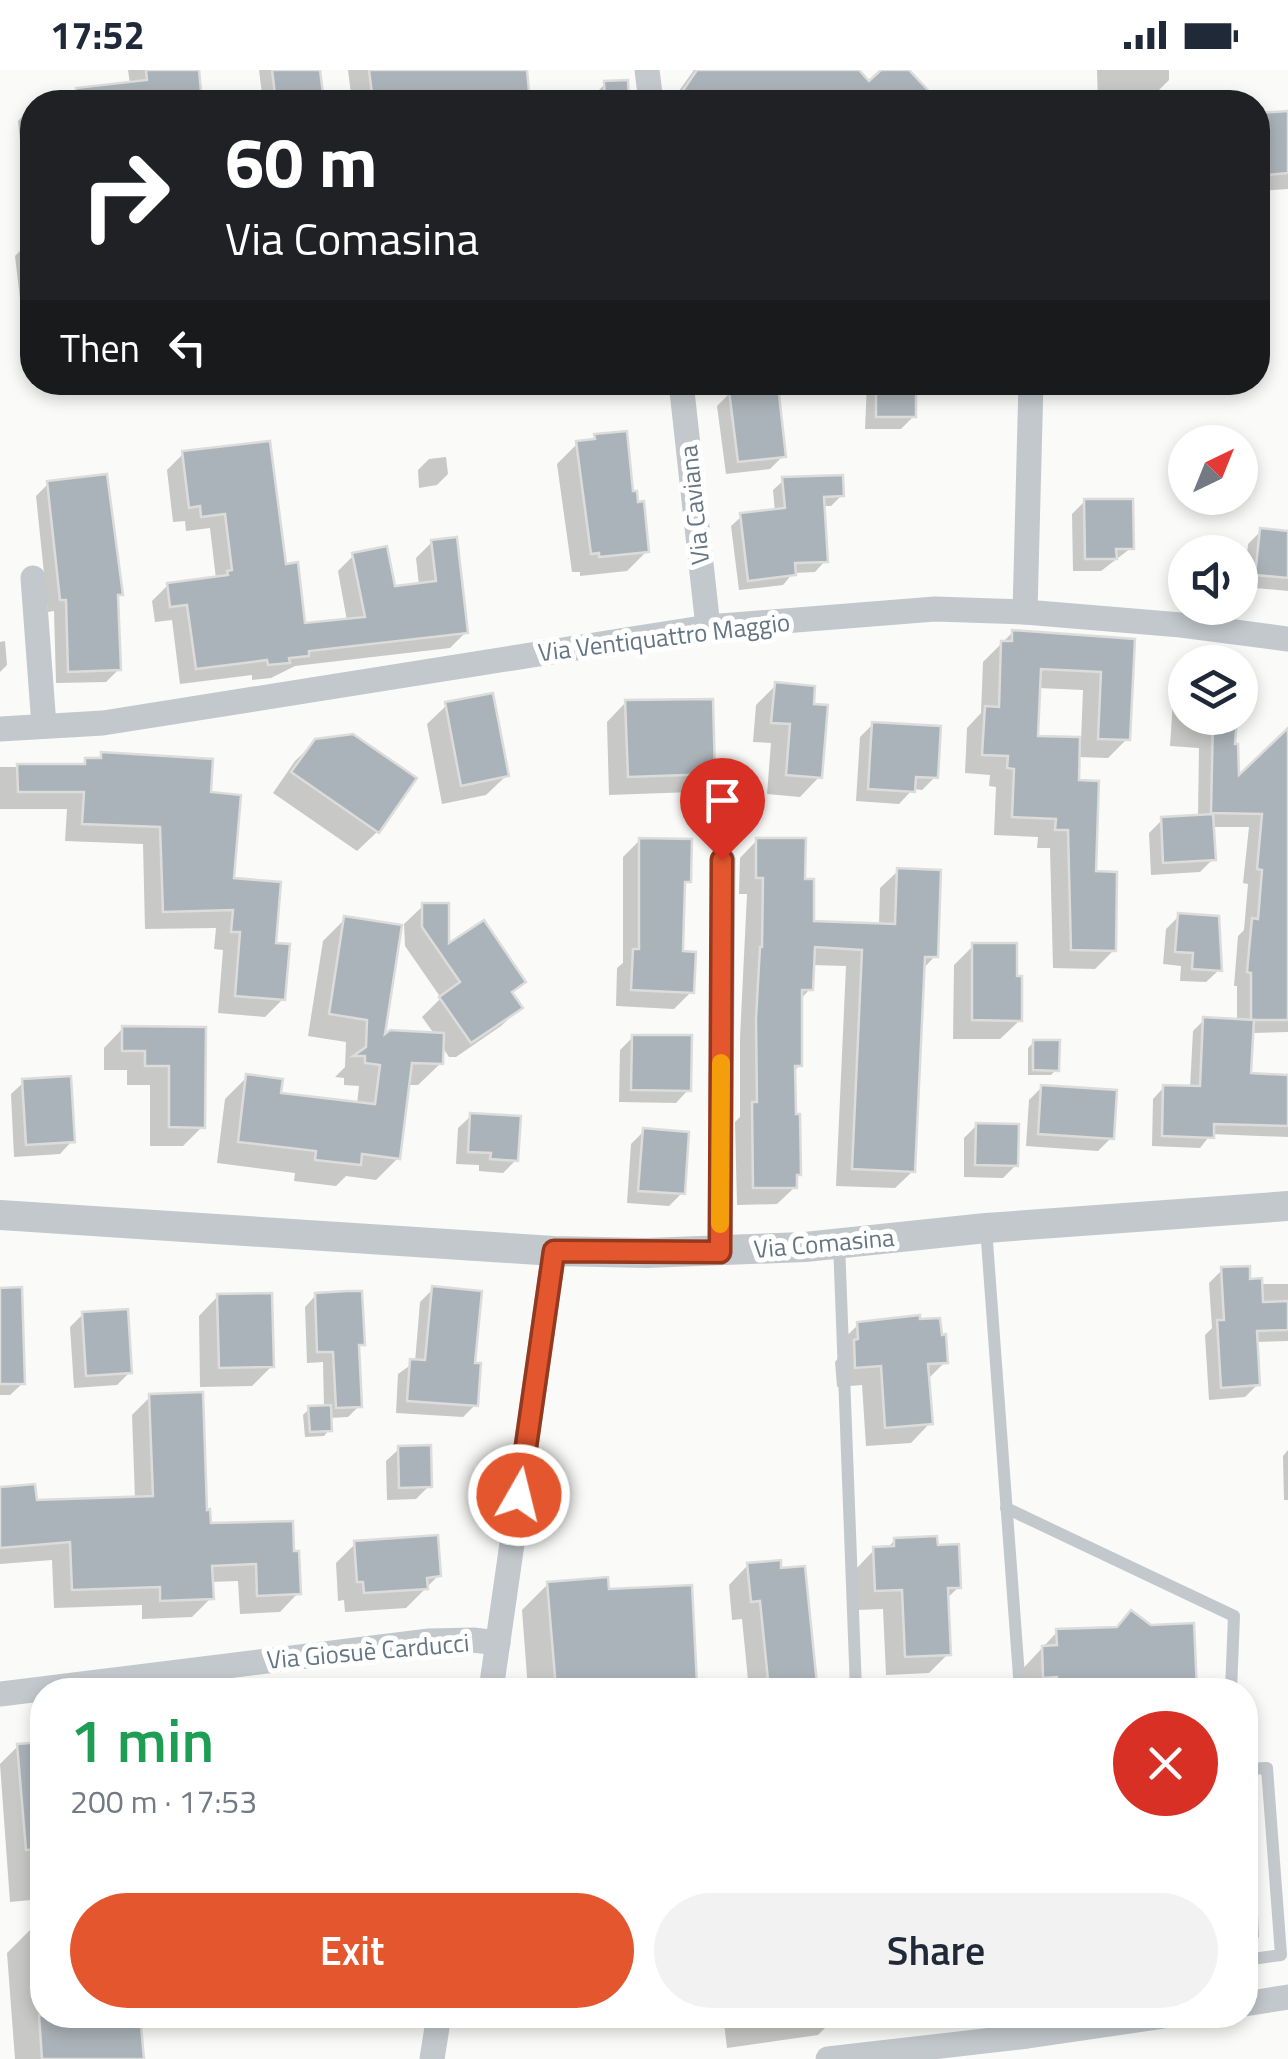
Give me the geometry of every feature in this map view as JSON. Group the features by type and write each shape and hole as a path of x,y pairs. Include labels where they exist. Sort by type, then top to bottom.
{"street":[{"name":"Via Caviana","path":"682,395 708,626"},
{"path":"1026,612 1031,395"},
{"path":"33,578 44,726"},
{"name":"Via Ventiquattro Maggio","path":"0,729 103,723 708,626 935,609 1181,625 1288,639"},
{"path":"720,1252 722,860"},
{"name":"Via Comasina","path":"0,1215 554,1251 720,1252 1288,1206"},
{"name":"Via Giosuè Carducci","path":"493,1678 554,1251"},
{"name":"Via Giosuè Carducci","path":"129,1678 428,1641 498,1643"},
{"name":"Via Giosuè Carducci","path":"0,1694 30,1690"},
{"path":"1258,2002 1288,1997"},
{"path":"432,2059 437,2028"},
{"path":"828,2059 900,2055 1083,2028"}],"lane":[{"path":"986,1228 1019,1678"},
{"path":"840,1244 856,1678"},
{"path":"1006,1508 1234,1616 1231,1678"},
{"path":"1258,1768 1266,1768 1281,1955 1258,1958"}],"building":[{"path":"146,70 199,70 201,90 76,90 76,88 147,80"},
{"path":"272,70 320,70 322,90 274,90"},
{"path":"369,70 527,70 529,90 372,90"},
{"path":"697,70 859,70 869,81 881,70 909,70 928,90 683,90"},
{"path":"628,80 628,90 604,90 604,81"},
{"path":"1288,111 1288,173 1270,175 1270,112"},
{"path":"730,395 779,395 786,457 738,462"},
{"path":"876,395 916,395 916,417 876,417"},
{"path":"627,431 633,491 637,491 638,502 644,501 649,552 599,557 599,553 591,554 576,441 595,439 594,434"},
{"path":"270,441 286,564 298,562 305,623 365,617 352,553 387,546 395,586 436,581 431,540 457,537 468,633 309,651 309,656 289,658 290,663 268,665 267,660 196,669 187,605 170,607 167,583 228,575 227,571 232,570 225,514 201,517 200,506 189,508 182,451"},
{"path":"107,474 123,595 118,595 121,670 68,672 66,600 60,600 47,481"},
{"path":"843,475 844,496 824,497 828,562 795,563 796,575 748,581 740,513 785,508 782,477"},
{"path":"1084,499 1133,499 1134,549 1116,549 1117,559 1085,559"},
{"path":"1260,528 1288,531 1288,578 1258,575"},
{"path":"1012,630 1135,639 1130,740 1098,739 1101,672 1041,669 1038,736 1080,737 1079,780 1099,781 1096,871 1117,872 1116,951 1071,950 1068,830 1055,830 1056,819 1012,817 1014,769 1007,768 1008,756 982,755 985,706 999,707 1001,641 1012,641"},
{"path":"775,682 815,686 814,704 828,705 822,778 786,775 790,724 771,723"},
{"path":"493,693 509,776 461,786 445,702"},
{"path":"713,699 715,774 628,777 625,700"},
{"path":"872,722 941,726 938,778 916,777 915,792 868,789"},
{"path":"1288,728 1288,1020 1251,1020 1251,973 1247,972 1252,918 1258,919 1262,814 1211,813 1213,735 1236,735 1239,775"},
{"path":"353,734 417,778 379,833 291,772 315,739"},
{"path":"101,752 213,759 211,792 241,795 234,878 281,882 276,943 290,944 285,1000 235,996 240,932 231,932 233,910 163,912 160,827 82,824 84,792 18,792 17,764 85,764 85,758 101,758"},
{"path":"1213,814 1216,860 1163,863 1161,817"},
{"path":"639,838 692,839 691,882 685,882 683,951 696,952 694,993 631,990 633,949 639,949"},
{"path":"756,838 806,838 805,879 814,879 814,921 895,924 897,868 941,870 938,957 925,957 915,1172 852,1169 862,950 815,947 813,990 802,990 802,1066 795,1066 801,1175 797,1175 797,1188 753,1188 752,1102 757,1102 756,1019 763,878 756,878"},
{"path":"422,903 449,903 449,943 484,920 526,982 512,992 523,1008 471,1043 439,997 460,982 422,927"},
{"path":"1178,913 1219,916 1222,971 1192,969 1193,953 1175,952"},
{"path":"344,916 402,925 385,1034 390,1030 444,1033 443,1064 412,1063 400,1159 362,1154 361,1165 315,1160 316,1151 238,1142 246,1074 283,1079 281,1093 375,1104 380,1065 365,1063 365,1056 353,1056 366,1047 367,1020 329,1014"},
{"path":"972,943 1017,943 1022,1021 972,1020"},
{"path":"1203,1017 1254,1020 1251,1073 1288,1075 1288,1126 1214,1124 1214,1138 1162,1136 1163,1085 1200,1086"},
{"path":"122,1026 206,1027 205,1128 169,1127 169,1066 145,1066 145,1051 122,1051"},
{"path":"632,1035 692,1035 691,1091 631,1090"},
{"path":"1033,1040 1060,1040 1059,1071 1033,1070"},
{"path":"71,1076 75,1142 26,1145 22,1079"},
{"path":"1041,1085 1117,1090 1114,1139 1038,1134"},
{"path":"470,1113 521,1116 518,1161 490,1159 491,1153 468,1152"},
{"path":"976,1123 1019,1124 1018,1166 975,1165"},
{"path":"643,1128 689,1132 685,1194 638,1191"},
{"path":"1250,1266 1250,1279 1262,1278 1263,1302 1288,1301 1288,1330 1257,1331 1260,1385 1221,1388 1217,1320 1224,1320 1221,1267"},
{"path":"432,1286 482,1291 475,1363 481,1363 478,1406 407,1401 410,1359 425,1360"},
{"path":"22,1287 25,1384 0,1384 0,1288"},
{"path":"362,1291 362,1407 336,1408 333,1352 317,1352 315,1293"},
{"path":"272,1293 274,1367 219,1368 217,1294"},
{"path":"128,1309 132,1373 86,1376 82,1312"},
{"path":"920,1315 920,1319 940,1318 942,1335 946,1334 948,1363 928,1364 933,1424 885,1428 881,1366 855,1368 857,1322"},
{"path":"203,1392 207,1510 210,1509 211,1523 293,1521 301,1594 257,1596 256,1564 212,1566 214,1599 160,1601 160,1587 72,1590 70,1542 0,1548 0,1487 35,1484 37,1500 153,1496 149,1394"},
{"path":"331,1405 332,1431 310,1432 308,1406"},
{"path":"431,1445 432,1487 399,1488 398,1446"},
{"path":"438,1535 441,1576 427,1578 428,1589 364,1593 363,1582 357,1582 354,1541"},
{"path":"937,1536 938,1545 959,1544 961,1588 948,1588 951,1655 905,1657 902,1590 875,1591 873,1547 894,1546 894,1538"},
{"path":"781,1560 781,1568 805,1566 816,1678 768,1678 760,1601 751,1602 747,1563"},
{"path":"608,1577 609,1589 692,1585 697,1678 555,1678 547,1582"},
{"path":"1131,1610 1151,1625 1194,1623 1196,1678 1043,1678 1042,1646 1057,1645 1056,1629 1117,1627"},
{"path":"30,1743 30,1850 26,1850 17,1744"},
{"path":"40,2028 141,2028 144,2059 42,2059"}],"slow traffic":[{"path":"720,1224 721,1063"}],"route":[{"path":"519,1495 554,1251 720,1252 722,860"}]}
